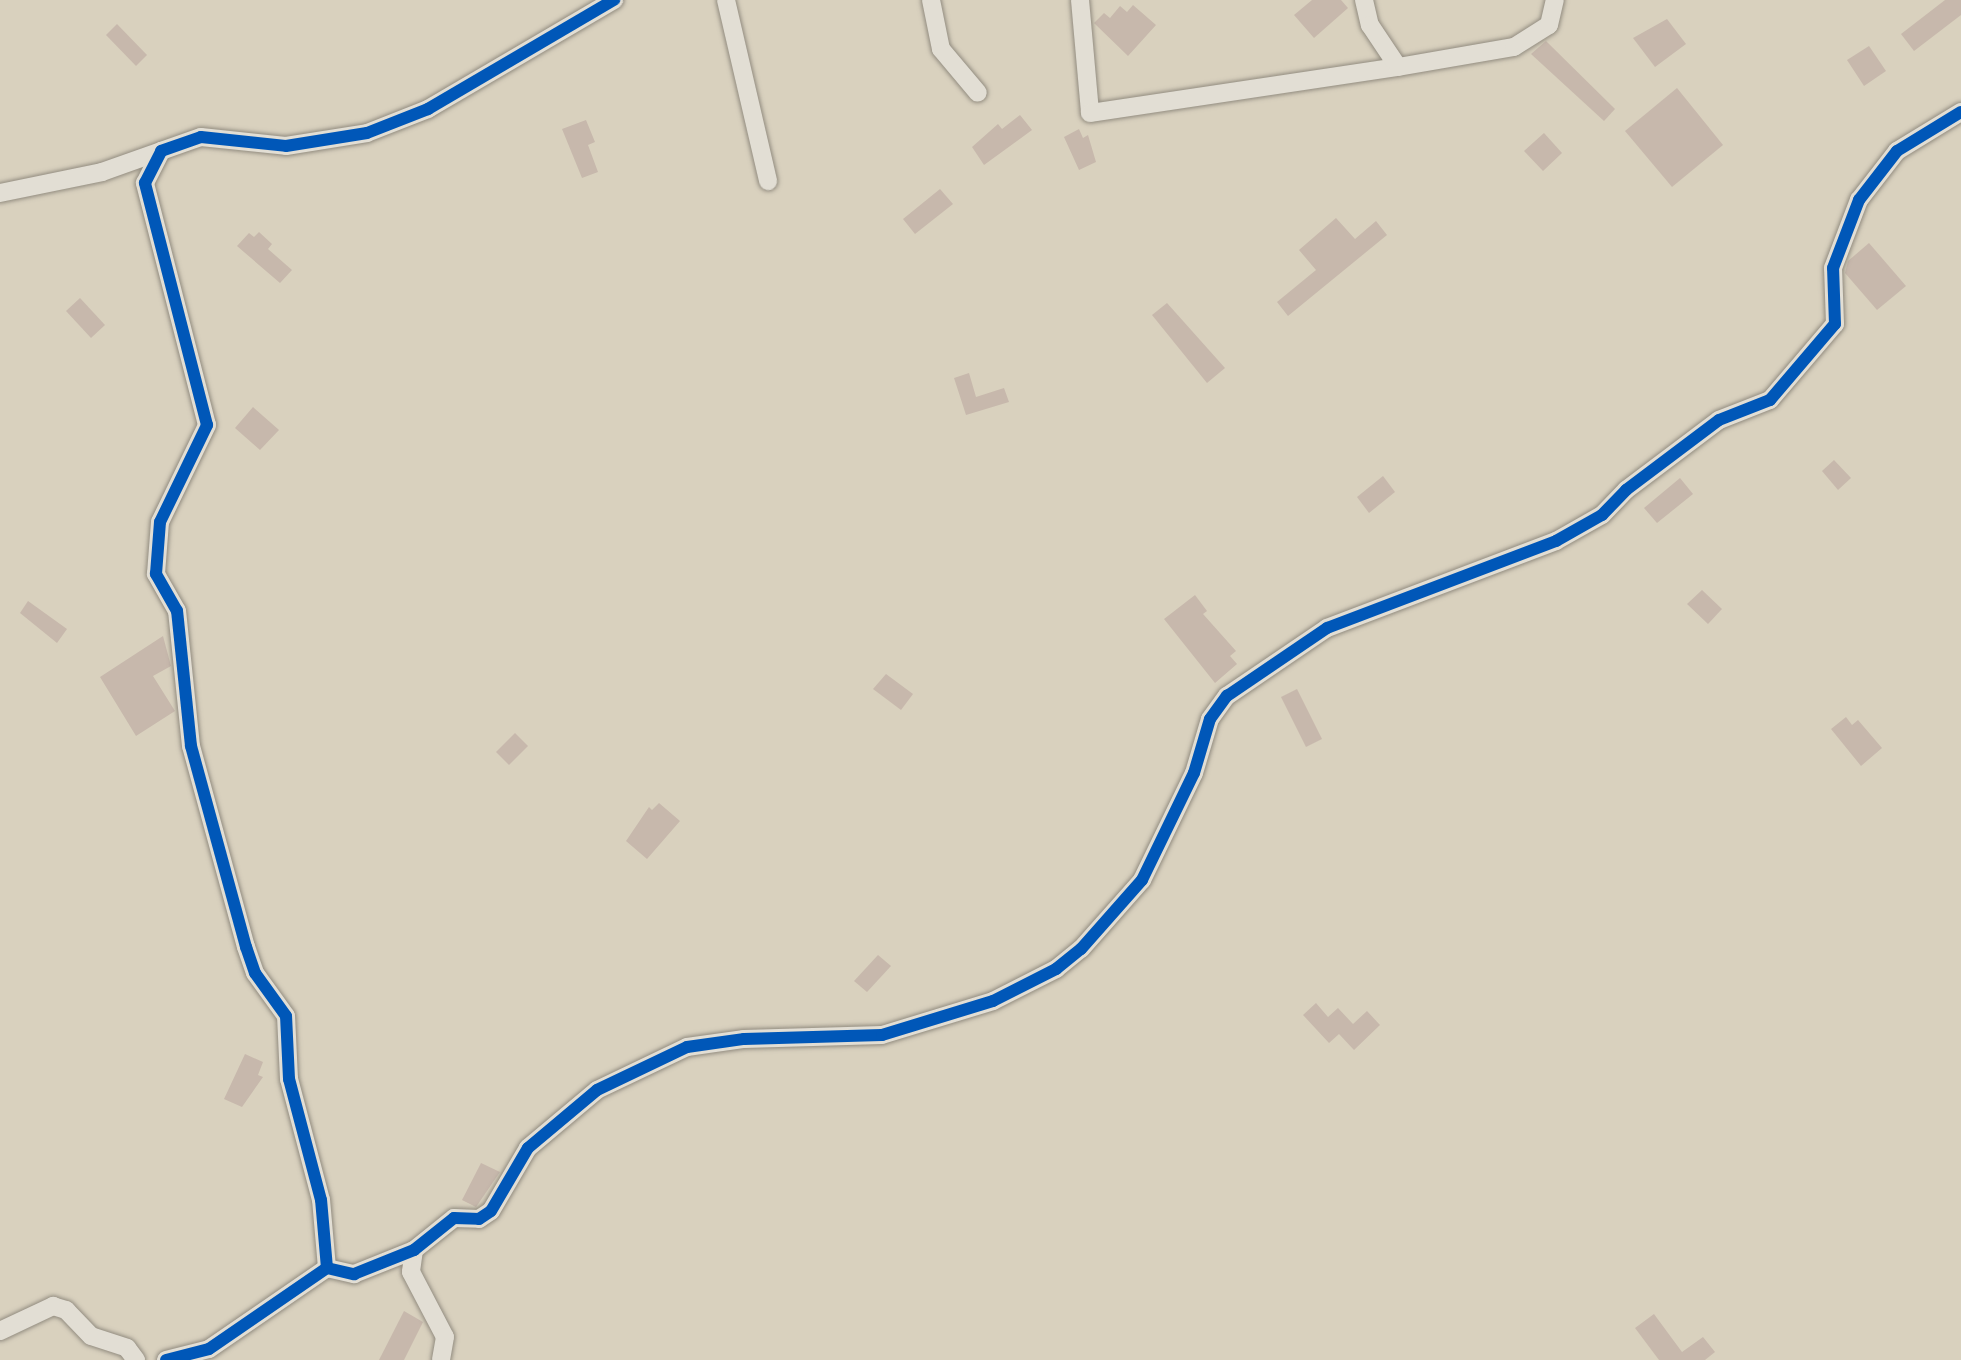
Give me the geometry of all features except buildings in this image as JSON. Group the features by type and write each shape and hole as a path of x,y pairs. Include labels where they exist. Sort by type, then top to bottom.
{"street":[{"path":"0,193 102,172 201,137 286,146 367,133 428,109 576,8 614,0"},
{"path":"726,0 768,181"},
{"path":"931,0 941,49 978,93"},
{"path":"1080,0 1090,113 1514,47 1549,25 1555,0"},
{"path":"1364,0 1370,25 1398,67"},
{"path":"166,1360 209,1349 327,1268 354,1274 414,1250 454,1218 479,1219 491,1211 528,1148 597,1090 687,1047 744,1039 882,1035 993,1001 1056,969 1081,949 1142,880 1194,773 1210,719 1227,696 1327,628 1556,541 1602,515 1626,490 1719,420 1770,400 1835,324 1833,268 1859,200 1897,151 1961,112"},
{"path":"161,151 145,183 207,425 160,522 156,574 177,611 191,746 246,947 255,973 286,1016 289,1079 321,1200 327,1268"},
{"path":"414,1250 411,1272 445,1337 441,1360"},
{"path":"0,1331 53,1306 66,1310 91,1336 127,1348 136,1360"}],"cycle path":[{"path":"327,1268 321,1200 289,1079 286,1016 255,973 246,947 191,746 177,611 156,574 160,522 207,425 145,183 161,151 201,137 286,146 367,133 428,109 614,0"},
{"path":"166,1360 209,1349 327,1268 354,1274 414,1250 454,1218 479,1219 491,1211 528,1148 597,1090 687,1047 744,1039 882,1035 993,1001 1056,969 1081,949 1142,880 1194,773 1210,719 1227,696 1327,628 1556,541 1602,515 1626,490 1719,420 1770,400 1835,324 1833,268 1859,200 1897,151 1961,112"}]}
